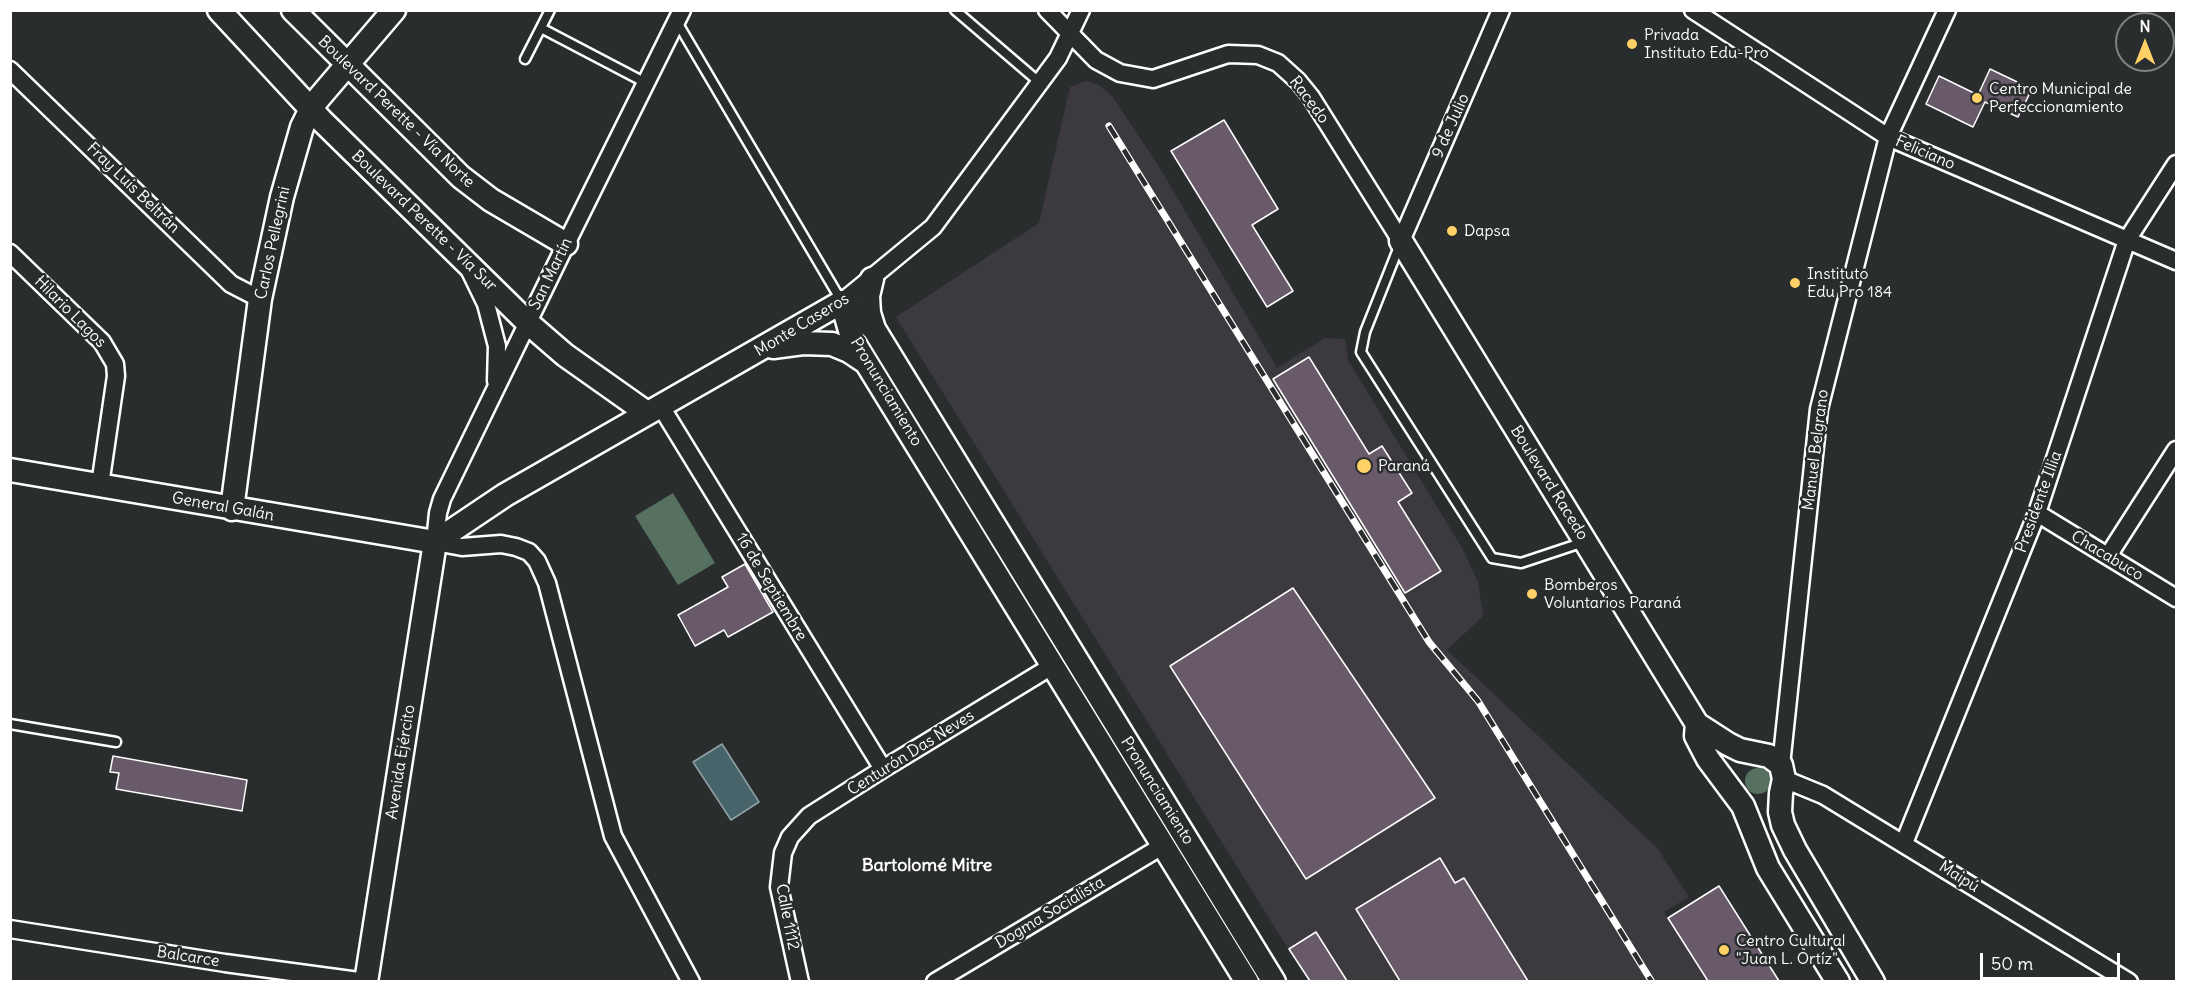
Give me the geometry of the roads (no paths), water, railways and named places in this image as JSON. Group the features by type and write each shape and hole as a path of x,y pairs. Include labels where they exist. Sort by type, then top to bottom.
{"street":[{"name":"Boulevard Perette - Vía Sur","path":"219,10 311,109 528,323 565,355 654,409"},
{"name":"Boulevard Perette - Vía Norte","path":"293,10 461,177 491,200 566,244"},
{"name":"Carlos Pellegrini","path":"232,509 260,299 292,160 302,127 311,109 394,10"},
{"name":"Racedo","path":"1047,10 1096,60 1120,73 1153,79 1228,54 1258,55 1278,63 1298,81 1311,97 1401,241"},
{"name":"Monte Caseros","path":"435,542 505,495 764,349 842,302 872,279 933,227 1058,58 1081,10"},
{"name":"9 de Julio","path":"1401,241 1502,10"},
{"name":"Feliciano","path":"1693,10 1888,137 2176,261"},
{"name":"Manuel Belgrano","path":"1782,779 1819,409 1888,137 1947,10"},
{"name":"San Martín","path":"435,542 442,499 679,16"},
{"name":"Fray Luis Beltrán","path":"10,70 231,284 260,299"},
{"name":"Presidente Illia","path":"1904,843 2037,513 2127,240 2176,164"},
{"name":"Boulevard Racedo","path":"1401,241 1697,724 1728,744 1769,756 1782,779"},
{"name":"Hilario Lagos","path":"10,254 102,342 115,364 116,376 100,485"},
{"path":"465,262 486,304 497,346 495,392"},
{"path":"872,279 868,296 869,313 874,329"},
{"name":"Pronunciamiento","path":"842,302 874,329 1274,981"},
{"name":"Pronunciamiento","path":"842,302 852,341 1247,981"},
{"path":"764,349 803,343 832,344 866,362"},
{"name":"16 de Septiembre","path":"654,409 883,769"},
{"path":"2108,556 2176,450"},
{"name":"General Galán","path":"10,470 435,542"},
{"name":"Chacabuco","path":"2037,513 2176,598"},
{"path":"435,542 462,548 501,544 529,552 537,561 547,583 613,836 691,981"},
{"name":"Avenida Ejército","path":"366,981 435,542"},
{"name":"Centurón Das Neves","path":"783,853 790,837 809,816 1053,666"},
{"name":"Boulevard Racedo","path":"1697,724 1696,736 1743,806 1768,868 1838,981"},
{"path":"1729,784 1735,762 1743,756 1755,753"},
{"path":"1743,806 1758,806 1771,802 1782,779"},
{"path":"1782,779 1780,812 1783,825 1795,850 1873,981"},
{"name":"Maipú","path":"1782,779 1823,795 2129,981"},
{"name":"Dogma Socialista","path":"935,981 1164,845"},
{"name":"Calle 1112","path":"783,853 779,887 800,981"},
{"name":"Balcarce","path":"10,929 225,963 366,981"}],"lane":[{"path":"525,59 550,10"},
{"path":"955,10 1039,82"},
{"path":"679,16 842,302"},
{"path":"541,28 646,83"},
{"path":"1401,241 1365,332 1361,352 1492,558 1521,563 1585,542"},
{"path":"10,724 116,742"}],"water":[{"path":"722,744 759,802 731,820 693,762"}],"railway":[{"path":"1109,126 1429,642 1478,701 1652,982"}],"place":[{"name":"Privada Instituto Edu-Pro","path":"1632,44"},
{"name":"Centro Municipal de Perfeccionamiento","path":"1977,98"},
{"name":"Dapsa","path":"1452,231"},
{"name":"Instituto Edu Pro 184","path":"1795,283"},
{"name":"Paraná","path":"1364,466"},
{"name":"Bomberos Voluntarios Paraná","path":"1532,594"},
{"name":"Centro Cultural \"Juan L. Ortíz\"","path":"1724,950"}],"district":[{"name":"Bartolomé Mitre","path":"927,866"}]}
